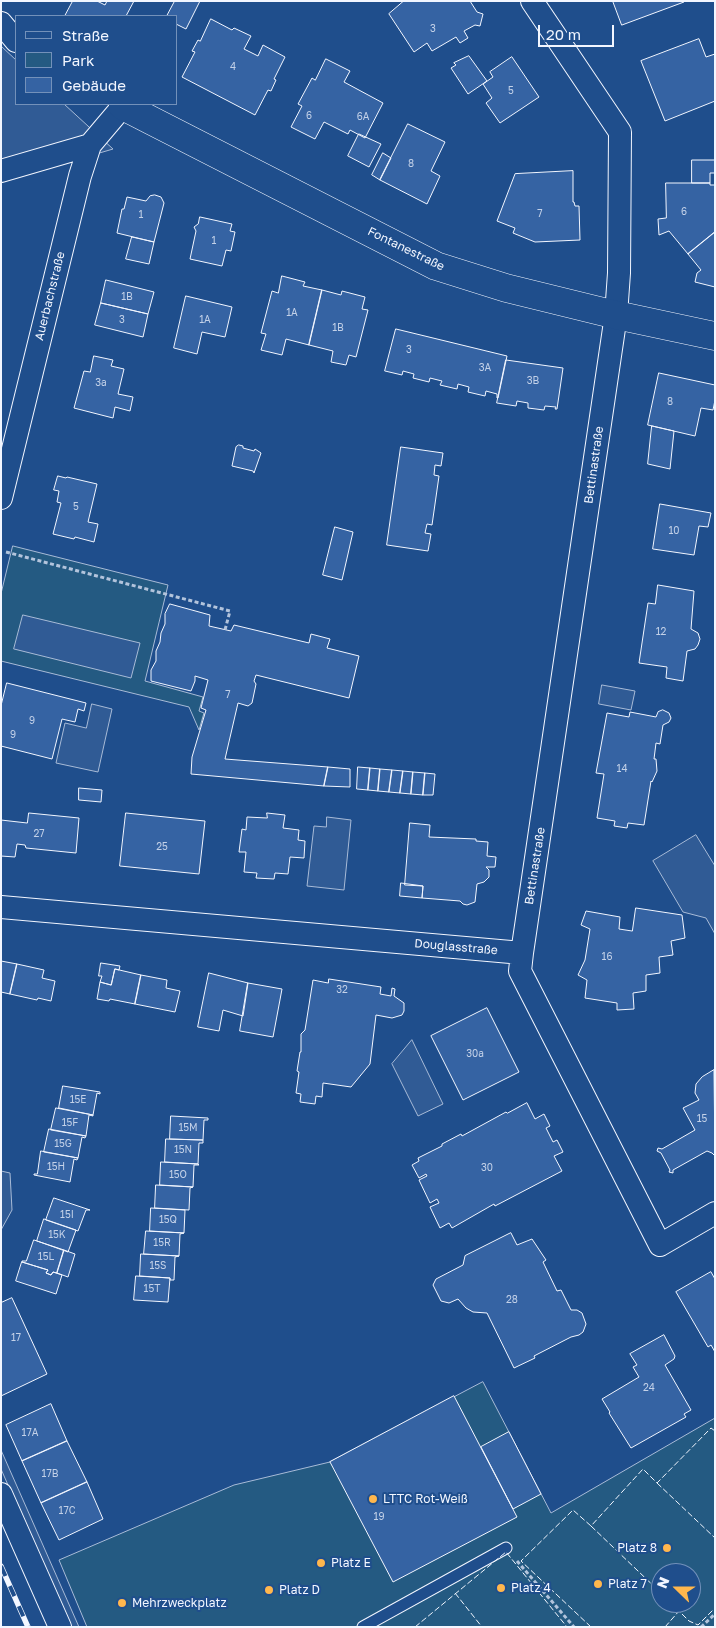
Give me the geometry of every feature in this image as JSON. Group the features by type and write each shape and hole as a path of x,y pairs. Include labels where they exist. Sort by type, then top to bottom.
{"street":[{"name":"Bettinastraße","path":"522,953 616,314 620,273 620,132 532,1"},
{"path":"1,23 15,39"},
{"name":"Fontanestraße","path":"121,105 436,266 506,288 715,336"},
{"name":"Auerbachstraße","path":"1,498 80,176 90,145 121,105"},
{"path":"1,171 90,145"},
{"name":"Douglasstraße","path":"1,907 522,953"},
{"path":"522,953 520,971 660,1245 715,1213"},
{"path":"1,1494 60,1627"}],"lane":[{"path":"363,1627 506,1548"}],"path":[{"path":"6,552 230,611 226,630"},
{"path":"506,1548 574,1627"},
{"path":"701,1627 715,1614"}],"green space":[{"path":"13,546 168,585 145,681 203,697 199,711 204,713 199,730 189,707 1,661 1,594"},
{"name":"LTTC Rot-Weiß","path":"483,1382 551,1513 715,1418 715,1627 87,1627 59,1560 234,1485 330,1462"}],"shaded area":[{"path":"1,46 15,59 15,105 65,105 113,149 1,182"},
{"path":"23,615 140,643 131,678 14,649"},
{"path":"602,685 635,691 631,710 599,704"},
{"path":"92,704 112,709 98,772 56,763 65,723 86,728"},
{"path":"327,817 351,820 344,890 307,886 314,826 326,827"},
{"path":"696,835 715,866 715,934 706,918 683,912 653,861"},
{"path":"412,1040 443,1104 418,1116 392,1064"},
{"path":"1,1171 10,1173 12,1210 1,1230"},
{"path":"1,1450 79,1627 70,1627 1,1469"}],"building":[{"path":"73,1 97,1 105,5 107,1 134,1 127,15 66,15"},
{"path":"175,1 200,1 186,29 178,25 178,15 168,15"},
{"path":"404,1 470,1 477,12 483,14 480,26 475,25 464,31 468,38 460,43 456,37 432,51 427,43 414,52 389,14"},
{"path":"613,1 684,1 684,2 622,25"},
{"path":"211,19 232,30 234,28 251,36 244,49 258,56 263,45 285,57 274,79 276,80 271,91 268,90 255,115 182,77 195,52 192,51 198,40 200,41"},
{"path":"699,39 706,57 715,54 715,101 665,121 641,61"},
{"path":"469,56 487,81 468,94 451,68 456,65 454,63"},
{"path":"512,57 539,97 500,123 486,103 492,98 483,84 493,77 490,72"},
{"path":"326,59 350,71 344,82 383,103 365,138 350,130 348,134 324,122 315,139 291,127 302,106 298,104 312,78 315,80"},
{"path":"408,124 445,142 431,171 440,176 427,204 380,180"},
{"path":"359,134 381,144 369,167 348,156"},
{"path":"383,153 391,158 380,180 372,175"},
{"path":"692,160 715,160 715,173 710,173 710,183 692,183"},
{"path":"573,171 573,202 575,206 579,206 580,240 535,242 513,233 515,228 497,221 515,174"},
{"path":"666,183 710,183 710,185 715,185 715,232 688,254 669,231 659,235 658,219 666,218"},
{"path":"150,196 161,197 164,203 154,242 117,233 122,209 124,209 127,197 146,201"},
{"path":"200,217 232,224 230,231 235,232 231,251 226,250 222,266 190,259 196,231 194,227 198,224"},
{"path":"715,232 715,287 695,282 697,273 701,270 688,254"},
{"path":"132,237 154,242 149,264 126,259"},
{"path":"282,276 305,282 303,286 322,290 309,345 286,339 282,355 261,350 266,334 261,333 272,291 278,293"},
{"path":"106,280 154,292 148,314 101,303"},
{"path":"322,290 341,295 342,291 365,297 362,309 368,310 356,357 349,355 346,365 331,362 333,351 309,345"},
{"path":"186,296 232,307 225,337 202,332 197,354 174,348"},
{"path":"101,303 148,314 143,337 95,325"},
{"path":"396,329 507,356 498,398 497,394 486,391 485,396 468,392 469,387 458,384 457,389 440,385 442,381 430,378 429,382 413,378 414,374 403,371 402,375 385,371"},
{"path":"94,356 113,360 111,366 124,369 118,394 133,397 130,411 115,407 113,418 74,408 84,371 90,372"},
{"path":"506,360 563,368 557,409 555,409 556,407 545,406 544,410 528,408 528,403 517,401 516,406 497,403"},
{"path":"659,373 715,385 713,410 701,408 695,436 648,425"},
{"path":"652,426 674,431 670,469 648,464"},
{"path":"239,445 254,451 255,449 261,453 254,473 253,471 232,466 236,447"},
{"path":"401,447 443,453 441,466 435,465 434,475 439,476 432,525 427,524 425,533 431,534 428,551 387,545"},
{"path":"58,476 97,484 88,522 98,524 94,542 53,534 61,503 57,502 59,491 54,490"},
{"path":"660,504 711,513 708,527 699,526 694,555 653,549"},
{"path":"335,527 353,532 342,580 323,575"},
{"path":"658,585 694,591 691,629 698,633 700,639 695,649 687,651 683,681 666,678 667,667 639,663 648,603 655,604"},
{"path":"170,604 210,615 209,626 231,631 234,625 309,643 311,634 330,639 327,648 359,656 349,698 256,675 252,703 248,706 238,703 225,759 328,767 324,786 191,774 192,757 206,710 201,708 208,680 195,676 191,691 151,681 151,670 156,661 156,651 165,624 165,614"},
{"path":"7,683 86,703 84,711 78,709 75,722 62,719 52,759 1,746 1,706"},
{"path":"663,710 669,713 671,718 669,722 663,725 660,744 656,743 654,759 656,759 657,771 651,781 644,825 628,823 627,828 614,826 615,821 597,818 604,774 596,773 607,713 629,717 630,712 656,717 658,712"},
{"path":"328,767 350,769 350,787 324,786"},
{"path":"358,767 370,768 368,790 357,789"},
{"path":"370,768 380,769 378,791 368,790"},
{"path":"380,769 392,770 389,792 378,791"},
{"path":"392,770 403,771 400,793 389,792"},
{"path":"403,771 413,772 411,794 400,793"},
{"path":"413,772 425,773 423,795 411,794"},
{"path":"425,773 435,774 433,795 423,795"},
{"path":"79,788 102,790 101,802 79,800"},
{"path":"29,813 79,818 76,853 26,848 25,845 17,844 15,857 1,856 1,820 27,823"},
{"path":"126,813 205,821 199,874 120,866"},
{"path":"267,813 285,815 283,828 299,830 298,840 305,841 304,858 290,857 288,874 275,873 274,879 256,878 257,873 244,872 246,852 239,852 242,829 246,830 247,817 267,818"},
{"path":"410,823 430,825 429,837 476,839 476,841 488,842 487,856 496,857 495,867 486,867 489,870 489,877 484,882 477,884 475,902 467,905 460,901 422,898 423,886 405,885"},
{"path":"401,883 423,886 422,898 400,896"},
{"path":"636,908 682,915 685,938 671,941 673,955 659,957 660,973 646,975 646,991 633,993 634,1009 617,1010 617,1003 585,998 587,980 578,975 585,960 590,929 581,925 586,911 620,917 619,929 632,931"},
{"path":"1,961 17,964 10,994 1,992"},
{"path":"101,963 120,966 119,970 115,969 111,985 100,982 102,976 99,976"},
{"path":"17,964 44,970 42,978 55,981 51,1001 10,994"},
{"path":"115,969 141,975 135,1004 110,999 109,1001 97,999 100,982 111,985"},
{"path":"209,973 248,983 243,1016 223,1010 219,1031 198,1027"},
{"path":"141,975 167,980 166,988 180,991 175,1012 135,1004"},
{"path":"329,979 381,987 380,994 391,996 392,988 395,989 394,996 404,1003 404,1011 402,1015 392,1018 376,1015 370,1064 351,1087 323,1083 322,1097 316,1096 315,1104 300,1102 301,1094 296,1093 299,1072 297,1071 301,1052 301,1034 305,1030 313,980 328,983"},
{"path":"248,983 282,989 273,1037 240,1031"},
{"path":"487,1008 519,1072 463,1100 431,1036"},
{"path":"714,1070 715,1156 707,1151 673,1170 673,1173 669,1172 670,1170 661,1153 657,1151 658,1148 662,1149 695,1130 683,1108 699,1100 695,1093 696,1084 702,1077"},
{"path":"63,1086 100,1092 100,1094 97,1093 93,1115 59,1108"},
{"path":"527,1103 535,1119 544,1114 550,1126 546,1128 553,1142 557,1140 563,1152 554,1156 562,1171 495,1206 494,1204 452,1228 449,1223 440,1228 430,1207 439,1203 437,1199 430,1203 419,1180 427,1176 426,1174 419,1178 412,1165 419,1161 418,1158 442,1146 442,1144"},
{"path":"56,1108 93,1115 89,1115 86,1136 51,1130"},
{"path":"171,1116 208,1118 208,1120 204,1120 203,1140 170,1139"},
{"path":"49,1129 86,1136 85,1138 82,1137 78,1158 44,1152"},
{"path":"166,1139 203,1140 203,1143 199,1143 198,1164 165,1162"},
{"path":"41,1151 78,1158 77,1160 74,1159 70,1182 34,1175 37,1174"},
{"path":"161,1162 198,1164 194,1165 193,1187 160,1185"},
{"path":"156,1185 193,1187 190,1188 189,1210 155,1208"},
{"path":"54,1198 90,1210 86,1210 78,1231 46,1220"},
{"path":"151,1208 185,1210 184,1233 150,1231"},
{"path":"44,1219 76,1230 68,1252 37,1241"},
{"path":"146,1231 184,1233 180,1234 179,1256 144,1254"},
{"path":"511,1233 517,1245 532,1239 546,1260 543,1262 557,1291 561,1290 571,1310 577,1310 582,1313 586,1324 583,1332 579,1335 571,1337 514,1368 487,1313 473,1312 466,1308 458,1299 449,1303 441,1301 433,1285 436,1279 463,1265 465,1256"},
{"path":"34,1240 64,1250 57,1273 53,1272 51,1275 46,1273 48,1270 22,1262 26,1261"},
{"path":"64,1250 75,1254 68,1277 57,1273"},
{"path":"141,1254 179,1256 175,1257 174,1280 170,1280 170,1278 140,1276"},
{"path":"22,1262 48,1270 46,1273 51,1275 53,1272 62,1275 56,1294 16,1281"},
{"path":"711,1272 715,1279 715,1352 711,1345 708,1347 676,1292"},
{"path":"136,1276 170,1278 168,1302 134,1300"},
{"path":"12,1298 47,1374 1,1396 1,1303"},
{"path":"664,1335 675,1356 674,1359 665,1365 691,1410 684,1414 686,1417 631,1448 602,1399 639,1377 633,1367 637,1365 630,1354"},
{"path":"454,1396 517,1517 393,1582 330,1462"},
{"path":"51,1404 67,1441 22,1461 6,1425"},
{"path":"509,1432 541,1494 513,1509 481,1447"},
{"path":"67,1441 87,1482 41,1503 22,1461"},
{"path":"87,1482 103,1519 59,1540 41,1503"}],"railway":[{"path":"1,1566 28,1627"}],"fence":[{"path":"591,1627 521,1561 573,1510 591,1526 643,1469 657,1483 711,1428 715,1431"},
{"path":"657,1483 715,1538"},
{"path":"591,1526 651,1583"},
{"path":"415,1627 506,1552 567,1627"},
{"path":"455,1593 482,1627"},
{"path":"665,1627 679,1611 689,1621 698,1625 715,1608"}],"place":[{"name":"LTTC Rot-Weiß","path":"373,1499"},
{"name":"Platz 8","path":"667,1548"},
{"name":"Platz E","path":"321,1563"},
{"name":"Platz 7","path":"598,1584"},
{"name":"Platz 4","path":"501,1588"},
{"name":"Platz D","path":"269,1590"},
{"name":"Mehrzweckplatz","path":"122,1603"}]}
